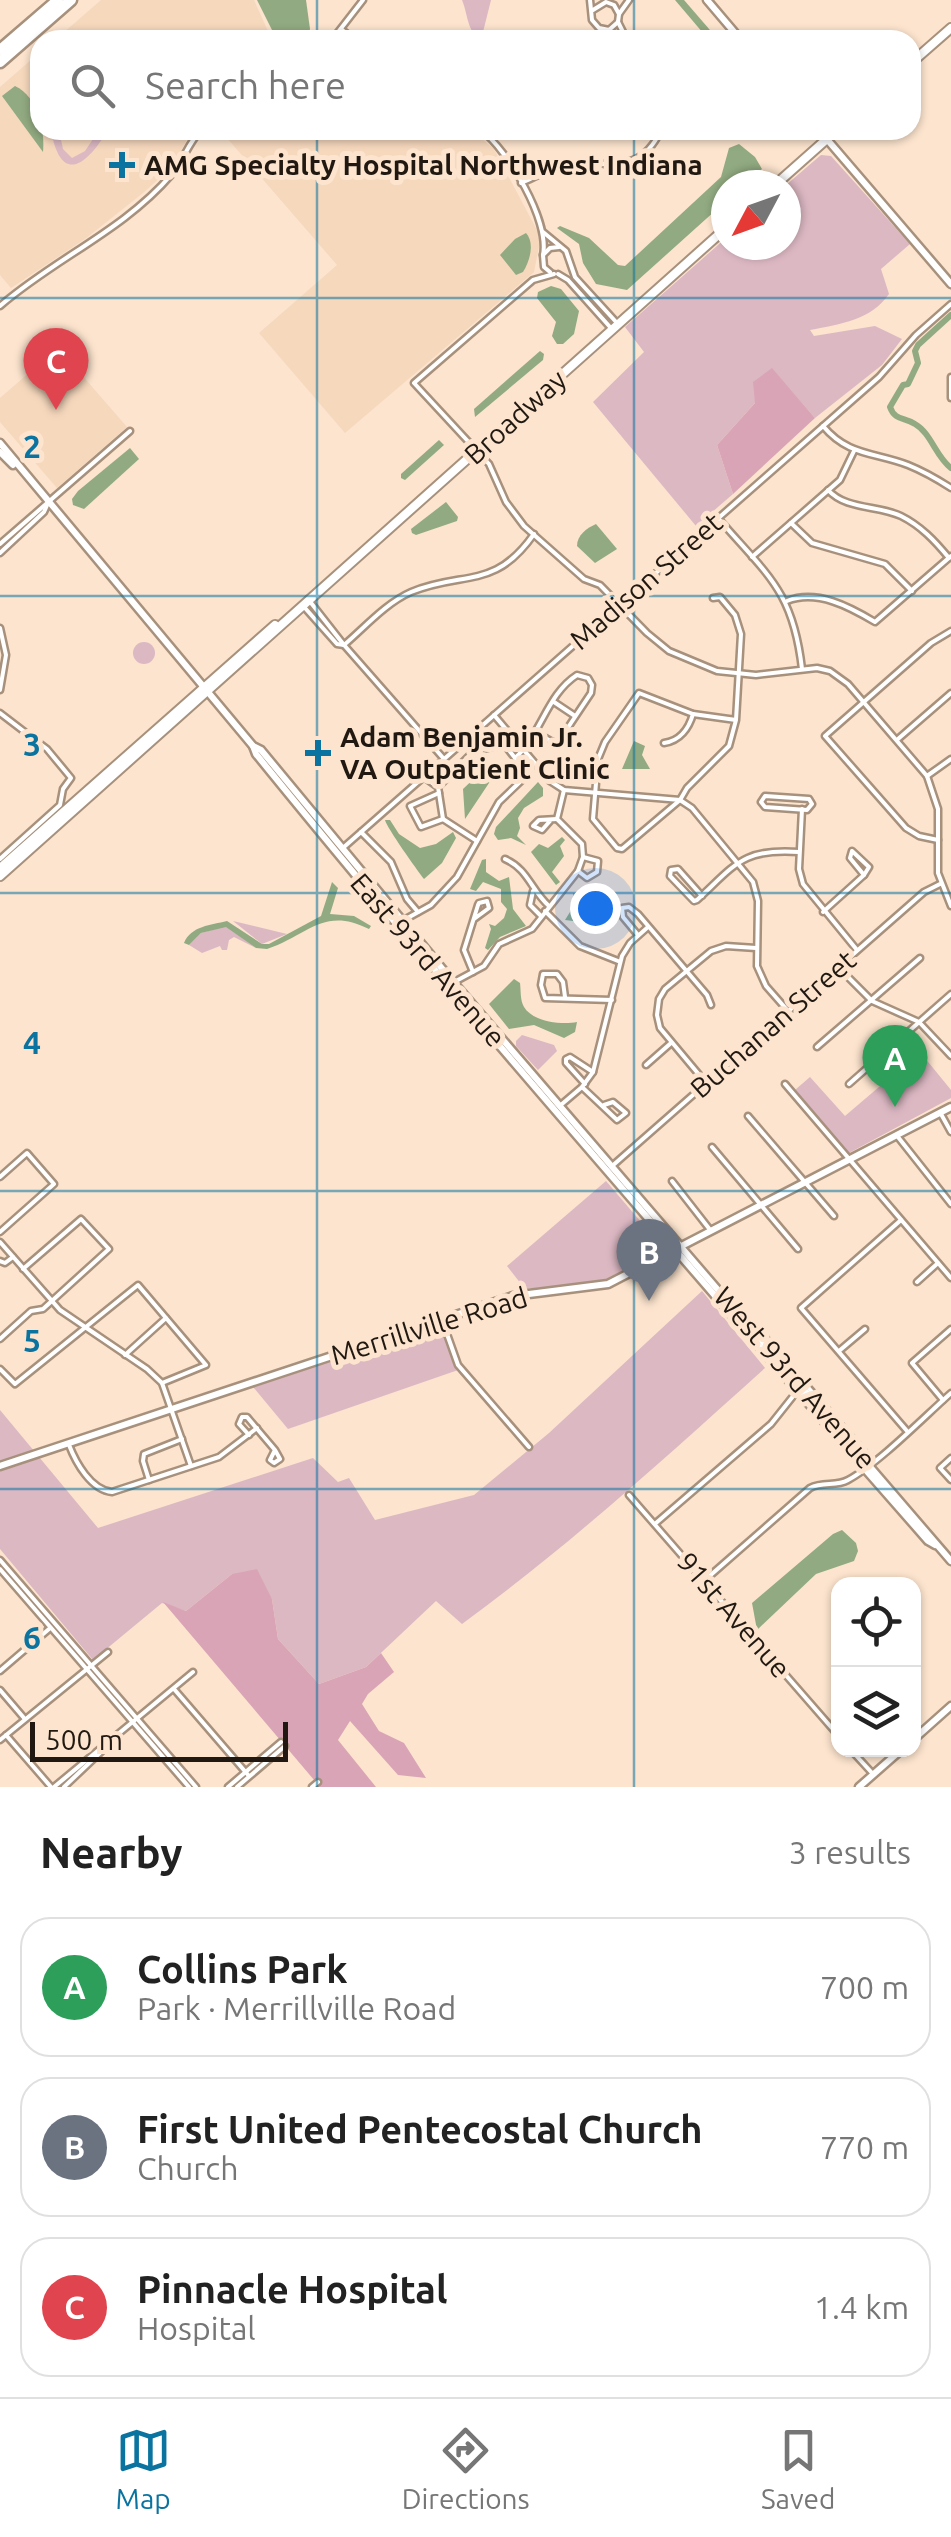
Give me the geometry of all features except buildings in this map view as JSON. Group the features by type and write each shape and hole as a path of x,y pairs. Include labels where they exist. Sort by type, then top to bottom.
{"highway":[{"path":"0,50 58,0"},
{"path":"37,30 71,0"},
{"path":"0,62 30,36"}],"main road":[{"path":"921,54 951,28"},
{"path":"791,170 826,140"},
{"name":"Broadway","path":"0,872 711,241"}],"street":[{"path":"342,29 363,0"},
{"path":"596,1 618,0"},
{"path":"622,30 619,14 629,0"},
{"path":"707,0 733,30"},
{"path":"596,1 595,25 609,30 618,22"},
{"path":"593,10 596,1"},
{"path":"610,3 619,14"},
{"path":"0,306 46,269 120,222 172,175 194,140"},
{"path":"491,140 504,152 543,232 542,263 533,280 414,383 477,452 499,481 514,514 579,575 600,584 669,652 702,667 739,674 830,671 863,702 926,776 938,809 940,884 951,906"},
{"path":"521,183 563,166 619,165 631,161 654,140"},
{"path":"828,140 951,284"},
{"path":"543,232 569,255 576,277 615,326"},
{"path":"543,254 559,246"},
{"path":"542,263 568,280 615,326"},
{"path":"533,280 556,274 569,264"},
{"name":"Madison Street","path":"339,851 888,368 916,335 951,304"},
{"path":"951,377 951,398"},
{"path":"823,426 839,444 907,465 951,488"},
{"path":"0,544 130,431"},
{"name":"East 93rd Avenue","path":"0,443 205,691 252,746 260,750 339,851 610,1168"},
{"path":"752,558 840,480 854,451"},
{"name":"East 93rd Avenue","path":"0,452 18,468"},
{"path":"786,601 799,596 847,606 875,622 950,557 929,534 902,516 843,501 828,490"},
{"path":"0,553 44,512 48,503"},
{"path":"718,518 786,601 797,629 802,669"},
{"path":"791,523 812,544 886,564 912,591"},
{"path":"344,645 406,594 502,568 534,534"},
{"path":"713,598 720,598 740,625 736,720 725,752 687,788 680,800 622,849 617,848 593,818 595,773 605,742 639,693 693,714 736,720"},
{"path":"305,602 338,644 344,645 444,759"},
{"path":"0,628 6,655 0,690"},
{"path":"938,840 906,828 825,736 930,643 951,631"},
{"path":"515,758 525,750 535,732 553,702 570,679 577,674 588,678 591,694 560,741 554,743 535,732"},
{"path":"896,740 951,692"},
{"path":"553,702 575,716"},
{"path":"0,713 48,749 71,778 63,789 60,805 0,859"},
{"path":"664,742 672,742 689,728 693,714"},
{"path":"494,716 550,781 564,790 680,800 692,808 754,882 758,900 756,948 762,980 788,1011"},
{"path":"402,924 431,905 457,878 499,802 525,776 524,768 504,744 478,750 438,790 410,806 421,827 443,819"},
{"path":"926,776 951,759"},
{"path":"424,777 438,790 443,819 477,841"},
{"path":"454,985 484,966 499,944 528,931 576,872 583,857 582,844 554,820 564,790"},
{"path":"765,796 809,799 811,807 802,809 765,806 761,800 765,796"},
{"path":"802,809 799,852 803,884 857,950"},
{"path":"360,832 391,862 407,899 418,912"},
{"path":"702,896 678,869 670,870 670,876 691,900 702,896 740,862 763,850 799,852"},
{"path":"823,912 864,875 870,867 852,851 850,858 864,875"},
{"path":"576,872 587,878 597,872 598,861 583,857"},
{"path":"505,860 524,870 545,911 580,946 620,961"},
{"name":"Buchanan Street","path":"610,1168 924,892 940,884"},
{"path":"534,891 530,905 545,911"},
{"path":"638,936 623,917 622,908 632,908 711,1005"},
{"path":"471,973 464,950 474,919"},
{"path":"557,1107 584,1085 592,1072 620,961 625,949 648,927"},
{"path":"706,1083 660,1028 659,999 665,989 718,947 756,948"},
{"path":"818,1048 920,958"},
{"path":"838,967 872,1000 919,1022 951,1056"},
{"path":"565,998 563,982 557,974 542,974 545,998 612,1000"},
{"path":"849,1084 951,994"},
{"path":"646,1066 671,1043"},
{"path":"592,1072 570,1057 566,1059 604,1105"},
{"path":"785,1084 951,1278"},
{"name":"Merrillville Road","path":"0,1466 513,1296 608,1284 951,1107"},
{"path":"940,1113 951,1132"},
{"path":"748,1116 834,1216"},
{"path":"897,1135 951,1204"},
{"path":"712,1147 798,1249"},
{"path":"0,1177 28,1153 54,1184 0,1232"},
{"name":"West 93rd Avenue","path":"610,1168 951,1562"},
{"path":"672,1181 711,1231"},
{"path":"0,1339 31,1311 43,1308 110,1249 82,1218 23,1269"},
{"path":"901,1220 801,1308 907,1430"},
{"path":"0,1242 51,1301 85,1330 162,1383 191,1466"},
{"path":"0,1261 5,1263 13,1256"},
{"path":"917,1282 938,1263"},
{"path":"0,1369 15,1384 138,1285 206,1365 162,1383"},
{"path":"125,1355 166,1318"},
{"path":"442,1320 458,1365 528,1448"},
{"path":"747,1327 754,1325 868,1464"},
{"path":"839,1351 864,1329"},
{"path":"943,1400 912,1364 951,1329"},
{"path":"655,1524 771,1424 800,1388"},
{"path":"704,1580 810,1488 820,1483 845,1482 951,1393"},
{"path":"248,1435 239,1424 240,1418 247,1417 275,1450"},
{"path":"69,1445 83,1471 104,1492 112,1492 226,1454 257,1428"},
{"path":"150,1480 144,1454 182,1439"},
{"path":"951,1458 940,1468 951,1480"},
{"name":"91st Avenue","path":"629,1495 831,1726"},
{"path":"0,1560 53,1626"},
{"path":"0,1568 196,1787"},
{"path":"0,1671 53,1626"},
{"path":"0,1740 108,1652"},
{"path":"64,1787 193,1672"},
{"path":"174,1688 248,1774"},
{"path":"0,1690 24,1718"},
{"path":"921,1733 951,1706"},
{"path":"6,1735 53,1787 105,1747"},
{"path":"236,1787 283,1744"},
{"path":"858,1757 873,1774"},
{"path":"859,1787 894,1757"},
{"path":"228,1787 248,1774"},
{"path":"177,1787 186,1780"},
{"path":"186,1780 189,1787"},
{"path":"312,1787 318,1782"}],"shaded area":[{"path":"101,0 254,0 268,30 66,30"},
{"path":"257,0 306,0 310,30 272,30"},
{"path":"462,0 491,0 484,30 472,30"},
{"path":"675,0 684,0 710,30 700,30"},
{"path":"30,61 30,140 187,140 173,166 143,193 85,239 11,288 0,275 0,87"},
{"path":"15,86 29,98 30,134 2,96"},
{"path":"53,140 61,140 63,149 72,158 85,151 92,140 101,140 92,153 75,164 61,159"},
{"path":"229,140 483,140 494,149 540,242 534,272 345,433 259,333 337,265"},
{"path":"739,144 762,169 723,170 729,148"},
{"path":"821,155 831,156 910,244 881,269 889,294 882,303 854,320 810,330 814,336 875,326 902,339 882,365 815,418 772,369 755,403 717,445 733,494 696,526 593,402 644,352 625,327 711,251 711,260 801,260 801,172"},
{"path":"711,186 711,214 627,290 596,284 583,263 579,244 557,228 589,238 618,265 625,266"},
{"path":"526,233 531,247 529,257 523,272 516,275 500,255"},
{"path":"551,286 561,289 579,311 574,334 563,344 557,344 552,336 556,322 537,298 538,292"},
{"path":"54,351 67,358 127,427 57,488 0,422 0,398"},
{"path":"540,351 543,360 475,417 474,409"},
{"path":"772,368 815,418 733,494 717,445 755,403 753,382"},
{"path":"439,440 444,445 405,480 401,478 401,474"},
{"path":"130,448 139,459 84,509 73,505 78,491"},
{"path":"446,502 457,521 412,533 411,529"},
{"path":"596,524 617,549 595,563 577,546 583,532"},
{"path":"144,642 152,645 152,661 144,664 136,661 133,653 136,645"},
{"path":"634,741 645,746 642,755 650,769 622,769"},
{"path":"507,764 495,774 465,819 463,789 483,770"},
{"path":"538,782 543,796 524,808 518,818 517,836 526,845 511,838 498,840 494,834 496,827"},
{"path":"385,820 390,820 399,834 420,848 436,844 453,832 456,838 442,863 424,879"},
{"path":"562,837 564,856 552,872 560,882 556,885 531,852 539,844 548,848"},
{"path":"486,859 486,872 499,881 509,877 513,909 526,926 500,937 488,950 485,948 489,924 495,926 507,909 501,902 501,889 483,882 476,891 470,889 482,860"},
{"path":"332,882 338,888 330,914 354,916 371,926 369,929 340,920 328,922 267,949 256,948 226,927 201,933 189,945 184,943 196,930 227,921 262,944 269,944 321,916"},
{"path":"598,889 602,894 573,921 565,920 575,904 573,893 588,897"},
{"path":"233,921 287,934 262,944"},
{"path":"226,926 256,948 234,937 227,950 220,946 202,953 189,945 201,933"},
{"path":"514,979 520,983 528,1012 548,1021 577,1022 575,1032 564,1038 534,1025 509,1029 489,1004"},
{"path":"522,1035 554,1045 557,1051 538,1070 516,1046"},
{"path":"920,1052 951,1090 951,1098 849,1153 795,1090 810,1077 845,1116"},
{"path":"606,1181 664,1249 601,1282 525,1289 507,1266"},
{"path":"702,1291 765,1368 579,1532 462,1624 436,1601 366,1667 319,1684 278,1639 272,1599 232,1574 186,1611 162,1603 93,1660 0,1549 0,1410 98,1528 313,1458 338,1482 349,1478 375,1520 474,1495 549,1433"},
{"path":"442,1320 461,1369 288,1429 249,1382"},
{"path":"842,1530 856,1543 854,1561 816,1574 757,1630 752,1603"},
{"path":"257,1569 272,1599 278,1639 319,1684 366,1667 381,1653 394,1672 362,1704 379,1731 404,1743 426,1778 398,1775 350,1721 338,1740 376,1787 320,1787 163,1602 186,1611 232,1574"}],"waterway":[{"path":"951,315 918,345 918,363 890,407 897,417 921,428 951,468"}],"place":[{"name":"AMG Specialty Hospital Northwest Indiana","path":"122,165"},
{"name":"Pinnacle Hospital","path":"56,410"},
{"name":"Adam Benjamin Jr. VA Outpatient Clinic","path":"318,753"},
{"name":"Collins Park","path":"895,1107"},
{"name":"First United Pentecostal Church","path":"649,1301"}]}
